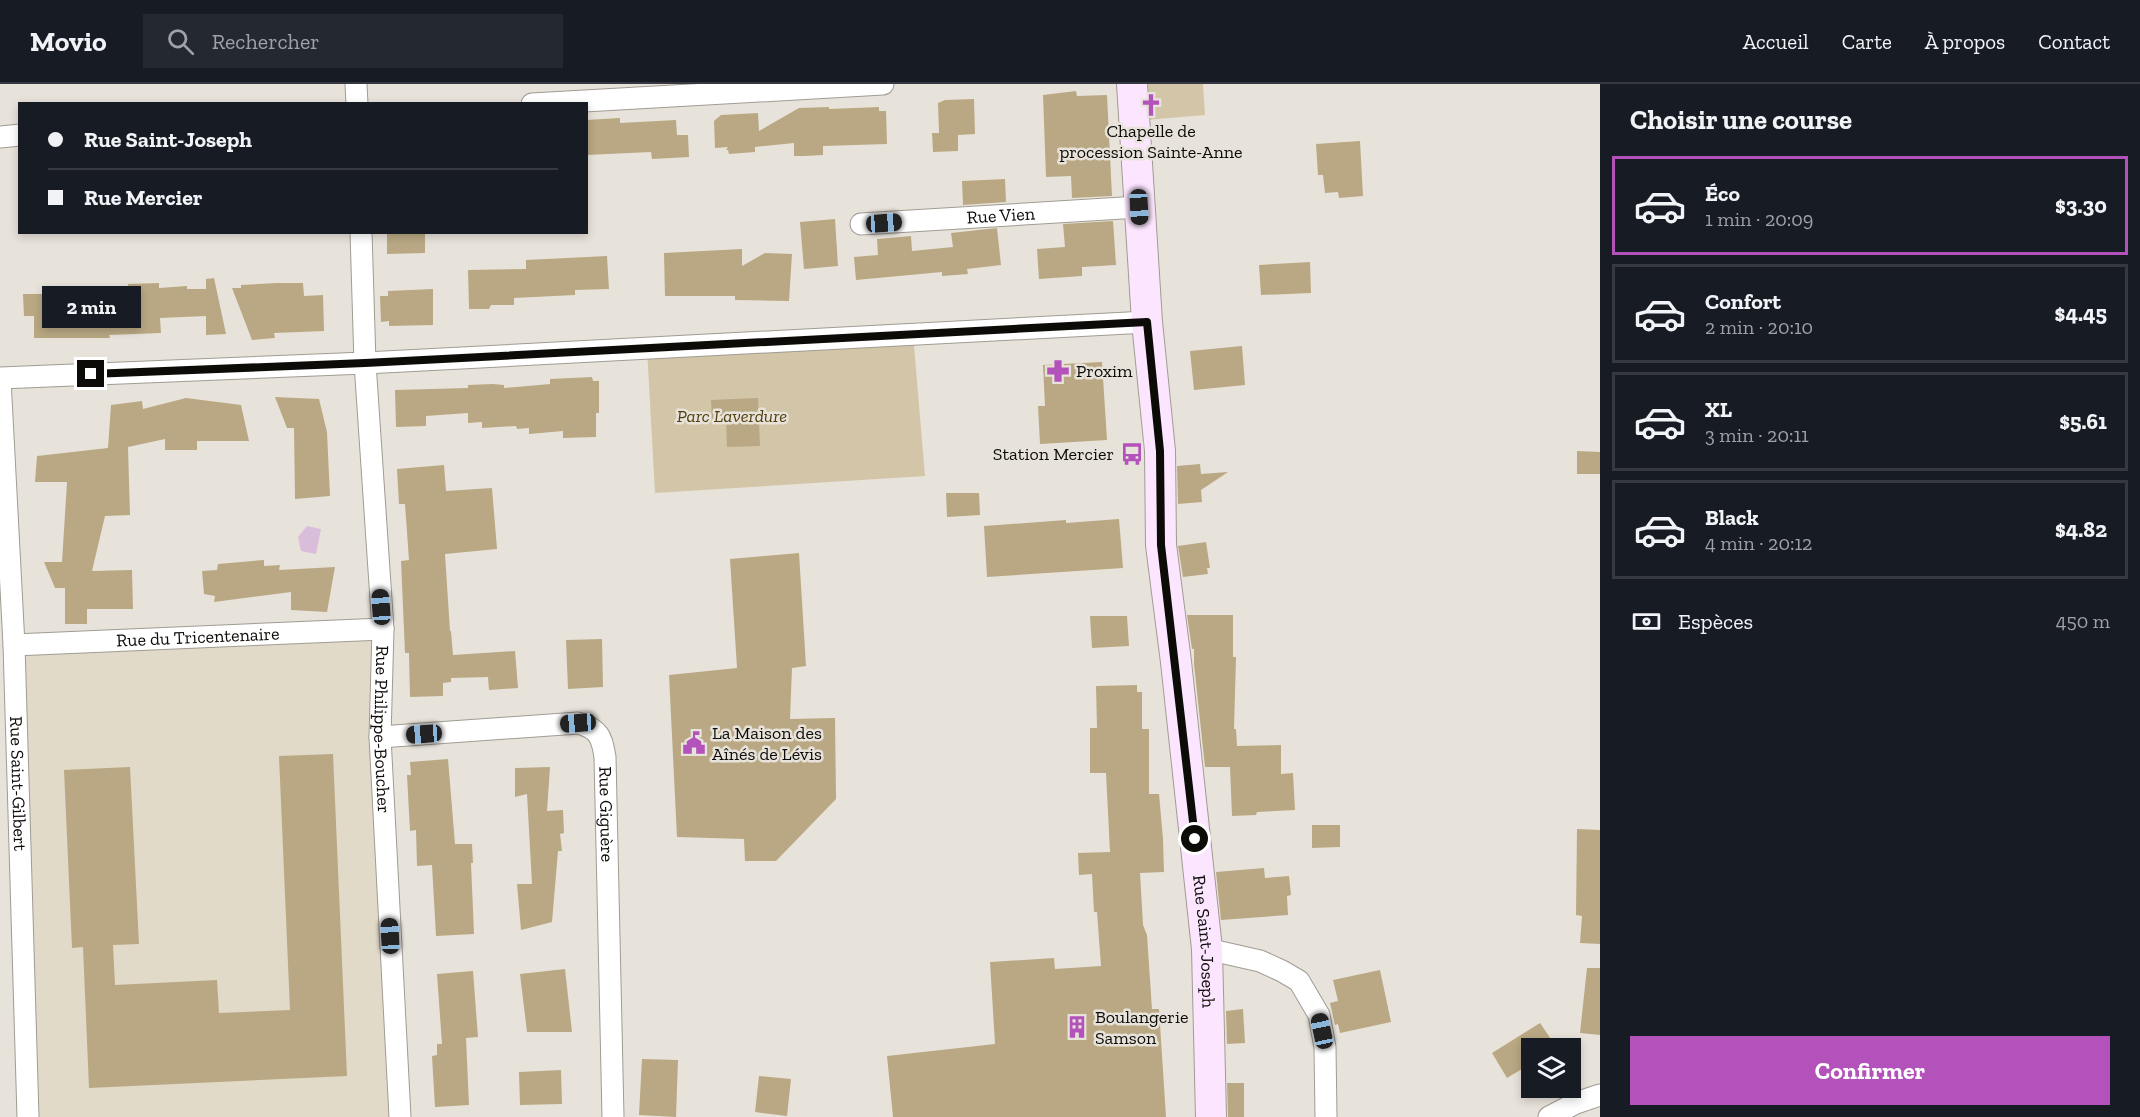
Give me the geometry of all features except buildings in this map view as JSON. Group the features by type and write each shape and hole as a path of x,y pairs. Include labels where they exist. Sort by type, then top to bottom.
{"street":[{"path":"356,84 357,102"},
{"path":"567,102 883,84"},
{"name":"Rue Saint-Joseph","path":"1132,84 1147,322 1160,451 1161,545 1207,949 1211,1117"},
{"path":"0,137 18,135"},
{"name":"Rue Vien","path":"861,224 1139,207"},
{"name":"Rue Philippe-Boucher","path":"361,234 365,363 383,629 380,737 400,1117"},
{"path":"0,379 365,363 1147,322"},
{"name":"Rue Saint-Gilbert","path":"0,379 14,645 28,1117"},
{"name":"Rue du Tricentenaire","path":"14,645 383,629"},
{"name":"Rue Giguère","path":"380,737 578,723 590,727 602,739 605,757 613,1117"},
{"path":"1207,949 1260,961 1299,981 1318,1015 1325,1047 1326,1117"},
{"path":"1548,1117 1576,1103 1600,1095"}],"shaded area":[{"path":"307,526 321,529 316,554 301,551 298,537"},
{"path":"383,629 400,1117 28,1117 14,645"}],"green space":[{"path":"1132,84 1203,84 1205,115 1134,121"},
{"name":"Parc Laverdure","path":"913,334 925,476 655,493 647,348"}],"place":[{"name":"Chapelle de procession Sainte-Anne","path":"1151,105"},
{"name":"Proxim","path":"1058,371"},
{"name":"Station Mercier","path":"1132,454"},
{"name":"La Maison des Aînés de Lévis","path":"694,743"},
{"name":"Boulangerie Samson","path":"1077,1027"}],"route":[{"path":"91,374 365,363 1147,322 1160,451 1161,545 1195,839"}]}
